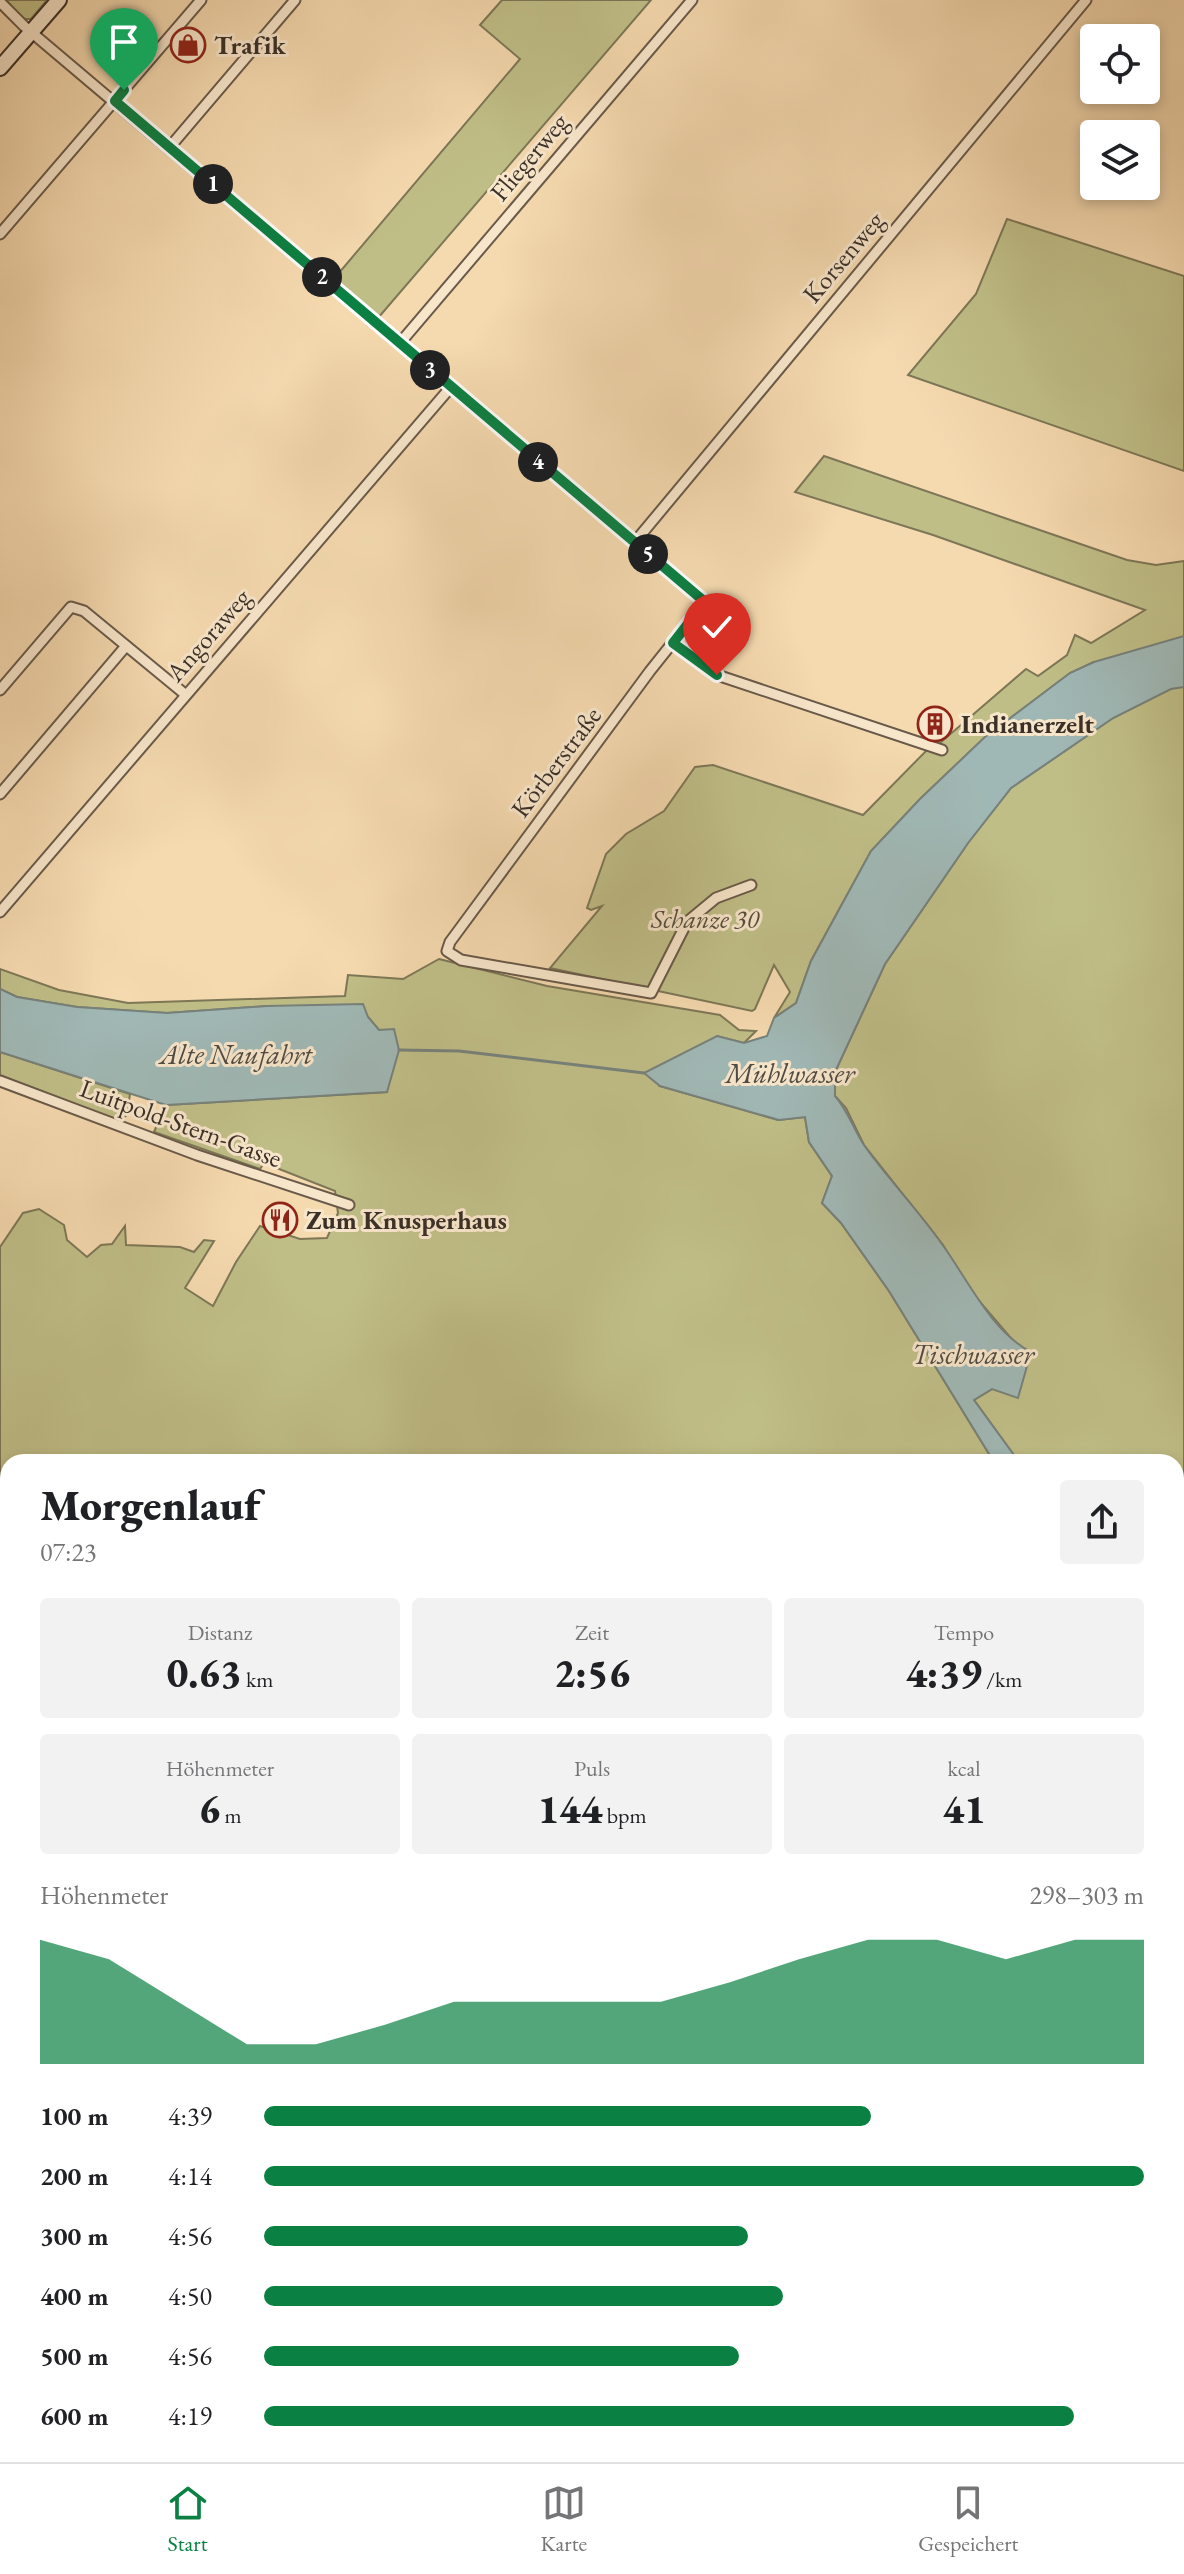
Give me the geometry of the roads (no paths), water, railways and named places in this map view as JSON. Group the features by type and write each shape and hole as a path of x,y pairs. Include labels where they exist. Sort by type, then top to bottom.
{"main road":[{"path":"0,68 59,0"}],"street":[{"path":"0,234 201,0"},
{"path":"169,148 295,0"},
{"name":"Fliegerweg","path":"400,343 692,0"},
{"name":"Korsenweg","path":"634,543 1086,0"},
{"path":"0,2 24,26 634,543"},
{"name":"Angoraweg","path":"0,912 450,388"},
{"name":"Körberstraße","path":"634,543 705,602 450,942 447,951 461,960 651,993 687,922 716,898 751,885"},
{"path":"0,690 71,607 84,611 186,695"},
{"path":"673,643 717,675 942,750"},
{"path":"0,794 126,646"},
{"name":"Luitpold-Stern-Gasse","path":"0,1081 197,1155 349,1205"}],"water":[{"name":"Mühlwasser","path":"1184,636 1184,687 1171,689 1113,718 1011,788 968,843 885,964 835,1072 835,1096 866,1148 933,1232 992,1318 1017,1343 1031,1352 1018,1398 992,1389 974,1400 1013,1454 989,1454 889,1291 841,1223 822,1203 832,1176 809,1142 805,1117 779,1120 660,1086 644,1073 717,1036 744,1043 767,1036 774,1018 796,1003 811,961 871,851 985,737 1070,673 1094,662"},
{"name":"Alte Naufahrt","path":"0,989 17,997 77,1007 167,1013 267,1006 363,1004 368,1017 379,1030 394,1029 399,1050 387,1092 166,1105 0,1052"}],"waterway":[{"name":"Mühlwasser","path":"399,1050 459,1051 644,1073"}],"place":[{"name":"Trafik","path":"188,45"},
{"name":"Indianerzelt","path":"935,724"},
{"name":"Zum Knusperhaus","path":"280,1220"}],"park label":[{"name":"Schanze 30","path":"705,919"}],"water label":[{"name":"Tischwasser","path":"973,1354"}]}
